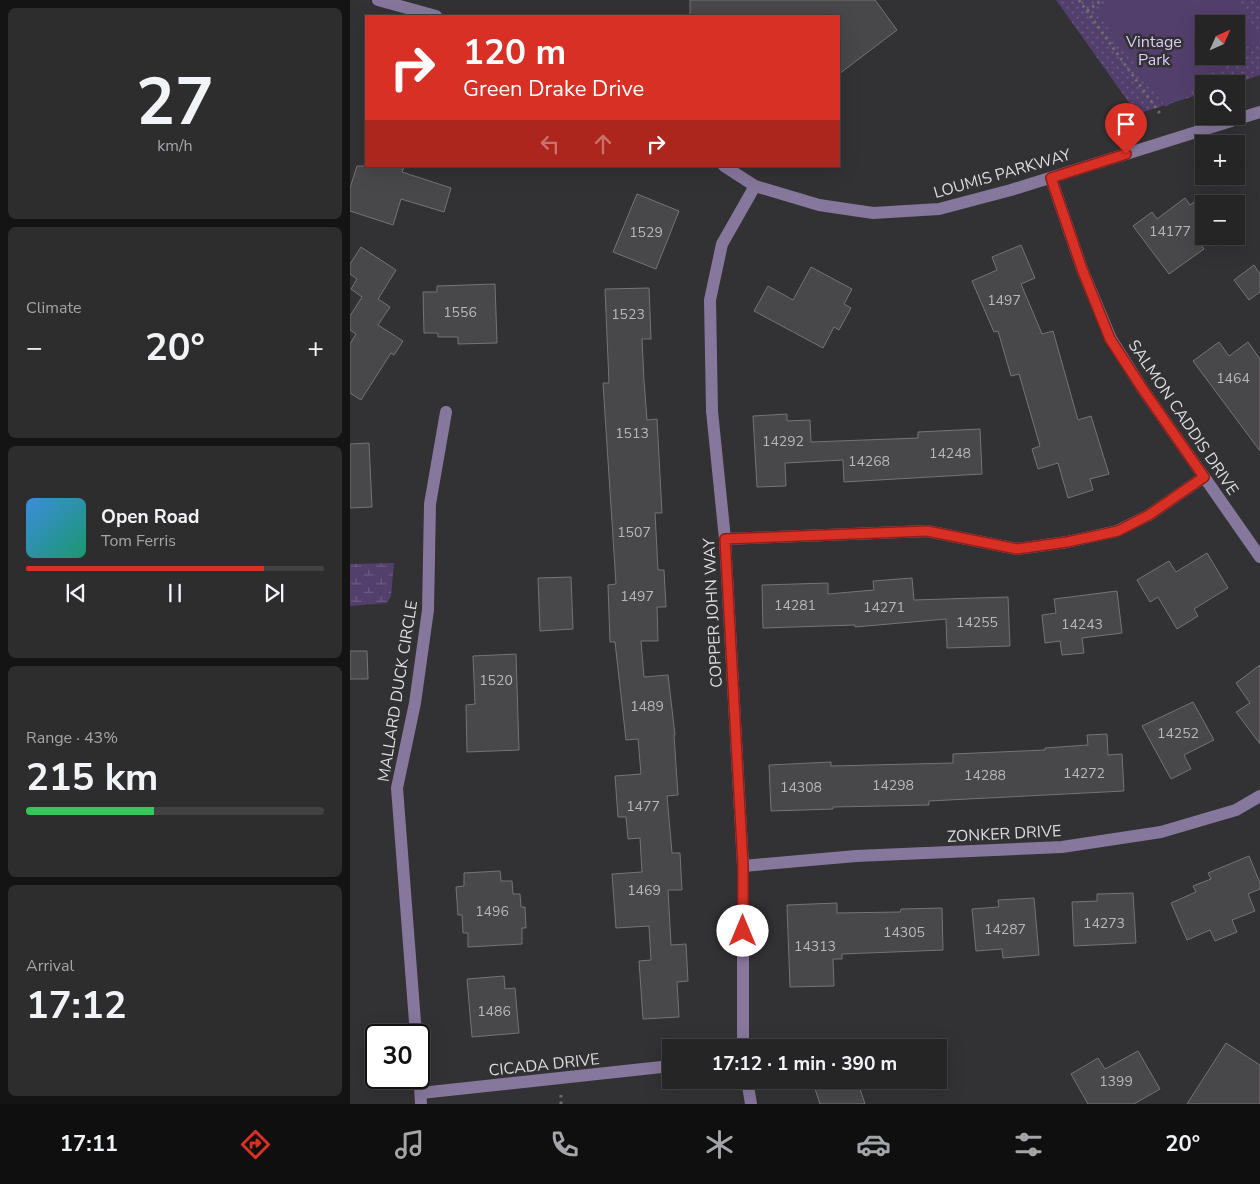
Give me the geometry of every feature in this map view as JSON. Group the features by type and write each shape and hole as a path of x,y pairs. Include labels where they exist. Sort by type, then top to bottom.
{"street":[{"path":"378,0 432,15"},
{"name":"LOUMIS PARKWAY","path":"726,167 755,186 819,205 873,213 939,209 1051,178 1260,112"},
{"name":"SALMON CADDIS DRIVE","path":"1051,178 1082,269 1110,339 1142,388 1260,556"},
{"name":"COPPER JOHN WAY","path":"743,1039 743,866 725,539 712,411 710,300 722,244 755,186"},
{"name":"MALLARD DUCK CIRCLE","path":"415,1024 397,788 414,703 428,610 430,504 446,412"},
{"path":"725,539 927,531 1017,549 1067,542 1118,531 1149,515 1204,477"},
{"name":"ZONKER DRIVE","path":"743,866 856,856 1062,847 1161,832 1236,810 1260,796"},
{"name":"CICADA DRIVE","path":"421,1099 662,1067"},
{"path":"748,1089 751,1104"}],"path":[{"path":"1078,0 1161,115"},
{"path":"1087,12 1102,0"},
{"path":"560,1093 561,1104"}],"green space":[{"name":"Vintage Park","path":"1056,0 1260,0 1260,75 1245,80 1245,75 1195,75 1195,96 1137,114"},
{"path":"1111,0 1235,0 1260,34 1260,38 1245,49 1245,15 1195,15 1195,65 1223,65 1209,75 1195,75 1195,86 1166,107 1096,11"},
{"path":"394,563 391,596 387,603 350,606 350,564"}],"building":[{"path":"690,0 875,0 897,30 840,73 840,15 690,15"},
{"path":"357,166 365,166 404,167 402,172 451,188 444,212 401,199 393,225 350,211 350,188"},
{"path":"637,194 679,211 656,269 613,252"},
{"path":"1185,198 1190,205 1195,201 1195,245 1201,245 1204,249 1169,274 1133,226 1152,212 1157,219"},
{"path":"1021,245 1035,278 1021,284 1042,334 1053,331 1078,420 1091,416 1109,474 1090,479 1093,490 1068,498 1058,463 1038,469 1032,449 1040,446 1019,374 1011,376 998,331 994,332 972,281 997,270 992,257"},
{"path":"361,247 396,270 378,299 390,307 378,325 403,341 394,355 391,353 361,400 350,393 350,344 356,334 350,330 350,316 362,297 351,289 357,279 350,274 350,264"},
{"path":"1254,265 1260,274 1260,292 1249,300 1234,280"},
{"path":"811,267 852,289 844,304 851,308 839,330 834,327 823,348 754,311 768,286 793,300"},
{"path":"495,284 497,343 458,344 458,337 438,337 438,333 424,333 423,292 437,292 437,286"},
{"path":"649,288 651,339 642,339 644,381 647,420 657,419 662,513 655,513 658,570 664,570 666,607 657,607 658,641 641,641 644,677 668,675 675,735 678,795 667,796 672,853 680,853 682,890 668,890 671,945 686,944 688,981 677,982 679,1017 643,1019 639,961 651,960 649,926 616,928 612,874 642,872 640,838 628,839 626,817 618,817 615,776 641,774 638,739 626,740 615,642 610,642 608,585 616,584 603,383 609,383 605,289"},
{"path":"1219,342 1229,356 1248,342 1260,359 1260,451 1193,361"},
{"path":"787,414 787,421 810,420 811,442 918,438 918,432 980,429 982,474 844,482 843,460 785,463 786,486 757,487 753,416"},
{"path":"369,443 372,507 350,508 350,444"},
{"path":"1207,553 1228,588 1194,609 1198,616 1177,629 1158,597 1150,602 1137,580 1169,561 1176,572"},
{"path":"571,577 573,629 540,631 538,578"},
{"path":"912,578 914,600 1008,597 1010,646 947,648 946,619 855,627 855,625 763,628 762,585 828,583 828,594 874,590 873,581"},
{"path":"1117,591 1122,633 1082,638 1084,653 1062,655 1060,641 1045,643 1042,615 1056,613 1054,599"},
{"path":"350,651 367,651 368,679 350,679"},
{"path":"516,654 519,750 467,752 466,705 475,704 473,656"},
{"path":"1260,665 1260,744 1236,712 1250,703 1236,683"},
{"path":"1193,702 1214,740 1184,755 1191,769 1171,779 1142,726"},
{"path":"1107,734 1108,755 1122,754 1124,791 929,801 929,805 833,807 833,809 771,811 769,765 831,762 831,766 953,763 953,754 1045,750 1045,748 1088,745 1087,735"},
{"path":"1249,856 1260,883 1260,889 1248,894 1255,911 1232,920 1237,932 1215,941 1210,930 1187,940 1171,903 1196,892 1193,886 1211,879 1208,873"},
{"path":"500,871 501,881 512,881 513,894 520,894 521,907 525,907 526,928 522,928 522,944 468,947 468,933 463,933 462,915 458,915 456,887 464,886 464,873"},
{"path":"1133,893 1136,943 1074,946 1072,902 1097,901 1097,894"},
{"path":"1034,898 1039,955 1003,958 1002,949 976,951 972,909 999,907 998,900"},
{"path":"837,903 837,913 900,912 901,909 942,908 943,950 842,954 842,959 833,959 834,986 790,987 787,905"},
{"path":"504,976 505,989 515,988 519,1033 472,1037 467,979"},
{"path":"1226,1043 1260,1065 1260,1104 1187,1104"},
{"path":"1138,1051 1160,1089 1134,1104 1088,1104 1071,1074 1098,1058 1105,1069"},
{"path":"815,1089 860,1089 865,1104 820,1104"}],"route":[{"path":"743,931 743,866 725,539 927,531 1017,549 1067,542 1118,531 1149,515 1204,477 1110,339 1082,269 1051,178 1126,154"}]}
